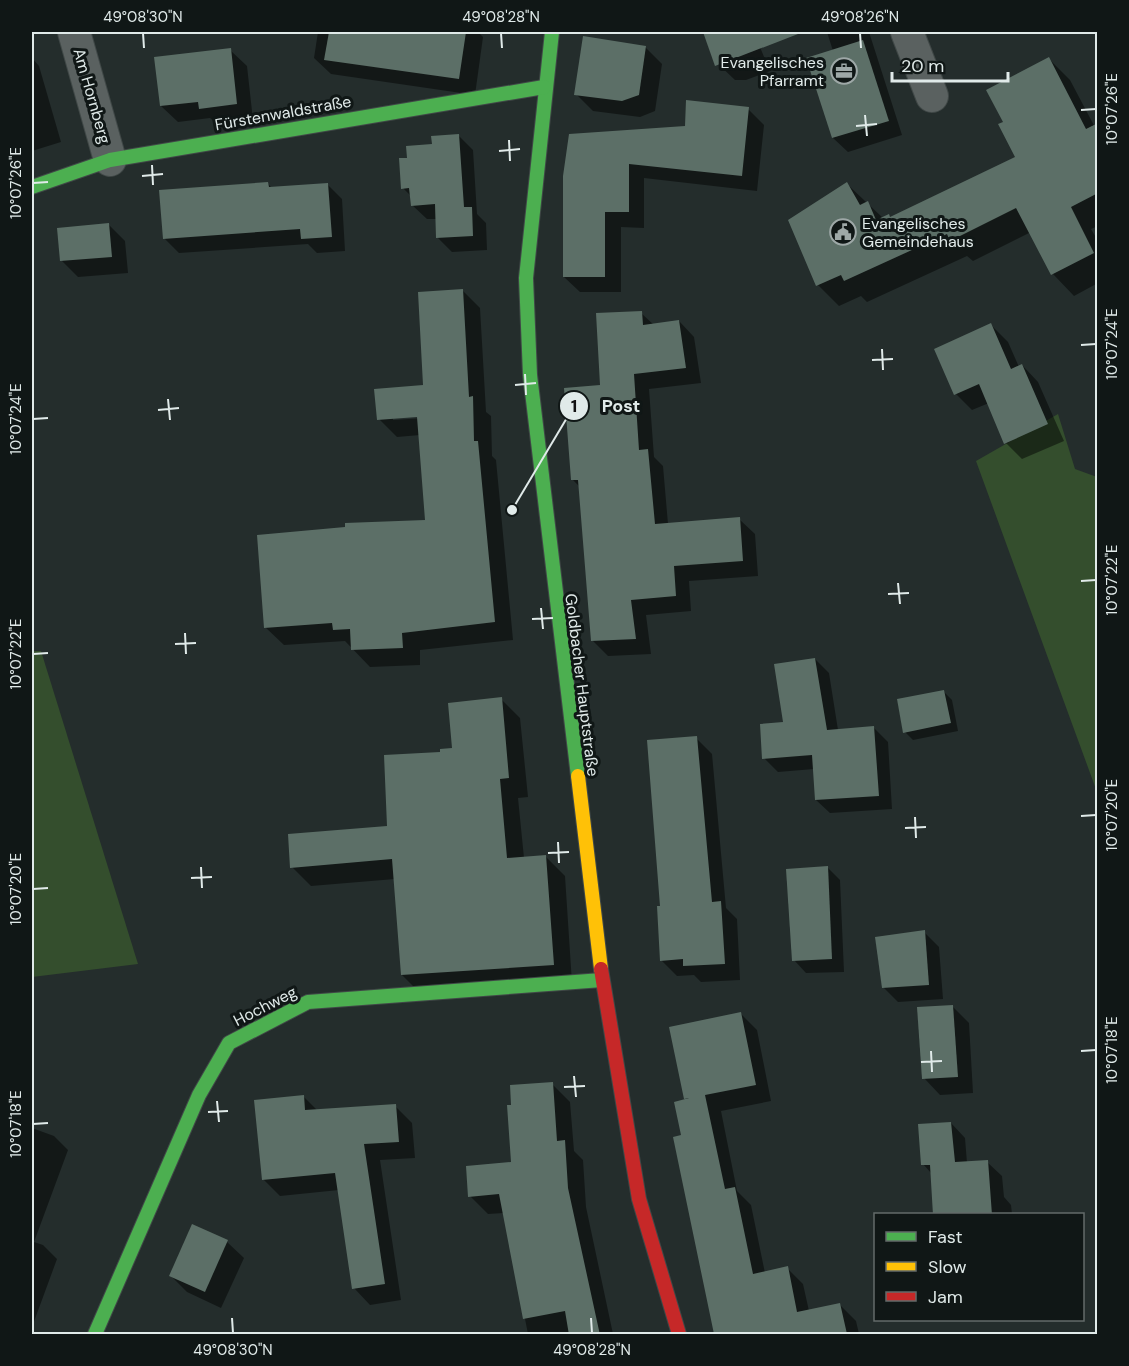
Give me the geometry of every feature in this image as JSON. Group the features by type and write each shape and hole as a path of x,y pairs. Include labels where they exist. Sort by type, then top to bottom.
{"street":[{"name":"Am Hornberg","path":"74,32 110,160"},
{"name":"Goldbacher Hauptstraße","path":"552,32 544,87 526,278 530,375 602,980 639,1199 679,1335"},
{"path":"906,32 932,96"},
{"name":"Fürstenwaldstraße","path":"32,187 110,160 271,131 544,87"},
{"name":"Hochweg","path":"95,1335 199,1095 229,1043 308,1002 602,980"}],"green space":[{"path":"1058,414 1075,469 1097,477 1097,792 976,461"},
{"path":"32,651 41,651 138,964 32,977"}],"building":[{"path":"329,32 466,32 459,79 324,60"},
{"path":"703,32 798,32 798,34 715,66"},
{"path":"583,36 646,46 639,95 622,101 574,95"},
{"path":"863,40 889,121 832,138 806,58"},
{"path":"231,48 237,104 199,109 198,102 160,106 154,57"},
{"path":"1049,57 1086,129 1098,123 1098,193 1071,207 1094,253 1051,275 1016,208 950,241 947,234 844,281 841,275 816,286 788,220 847,182 860,205 868,201 876,220 889,214 890,217 1015,157 998,124 1003,122 986,90"},
{"path":"686,100 749,107 742,176 629,164 629,212 605,212 605,277 563,277 563,176 569,134 685,126"},
{"path":"459,134 464,207 472,207 473,236 436,238 435,204 411,206 409,188 401,189 399,158 407,158 406,146 432,144 431,136"},
{"path":"268,182 269,187 328,183 332,237 301,239 300,229 163,239 159,190"},
{"path":"109,223 112,257 60,261 57,228"},
{"path":"463,289 469,397 473,396 474,441 478,441 495,622 402,633 403,648 351,650 350,629 333,630 332,623 264,628 257,535 345,527 345,523 425,520 417,417 377,420 374,389 423,385 418,292"},
{"path":"642,311 643,325 679,320 686,368 634,374 639,450 648,449 655,524 740,517 743,561 674,566 676,596 631,600 636,639 591,641 578,480 571,480 564,388 600,385 596,313"},
{"path":"991,323 1011,369 1022,364 1048,424 1004,444 979,384 954,395 934,349"},
{"path":"815,658 827,730 874,726 879,796 815,800 812,755 762,759 760,724 783,722 774,664"},
{"path":"944,690 951,723 903,733 897,699"},
{"path":"502,697 509,778 500,779 507,858 546,855 554,965 401,975 392,859 290,868 288,834 387,826 384,755 440,752 440,749 452,748 448,703"},
{"path":"697,736 712,902 721,901 725,964 683,966 683,959 660,961 657,906 660,906 647,740"},
{"path":"828,866 832,959 792,961 786,869"},
{"path":"925,930 929,985 882,988 875,937"},
{"path":"953,1005 958,1077 922,1079 917,1007"},
{"path":"741,1012 756,1085 705,1095 725,1189 735,1187 753,1274 788,1266 797,1312 840,1303 847,1334 714,1334 673,1137 681,1135 674,1102 689,1098 684,1099 669,1027"},
{"path":"553,1082 557,1141 565,1140 568,1188 600,1335 569,1335 565,1311 523,1319 499,1194 468,1197 466,1166 511,1162 507,1105 511,1105 510,1085"},
{"path":"304,1095 305,1110 396,1104 399,1142 364,1144 385,1284 352,1289 335,1173 262,1180 254,1100"},
{"path":"951,1122 955,1162 988,1160 992,1213 933,1213 930,1165 921,1165 918,1124"},
{"path":"192,1224 228,1240 205,1292 169,1276"}],"traffic: fast":[{"path":"552,32 526,278 530,375 578,776"},
{"path":"32,187 110,160 544,87"},
{"path":"95,1334 199,1095 229,1043 308,1002 602,980"}],"traffic: slow":[{"path":"578,776 601,969"}],"traffic: jam":[{"path":"601,969 639,1199 679,1334"}],"place":[{"name":"Evangelisches Pfarramt","path":"844,71"},
{"name":"Evangelisches Gemeindehaus","path":"843,232"},
{"name":"Post","path":"512,510"}]}
